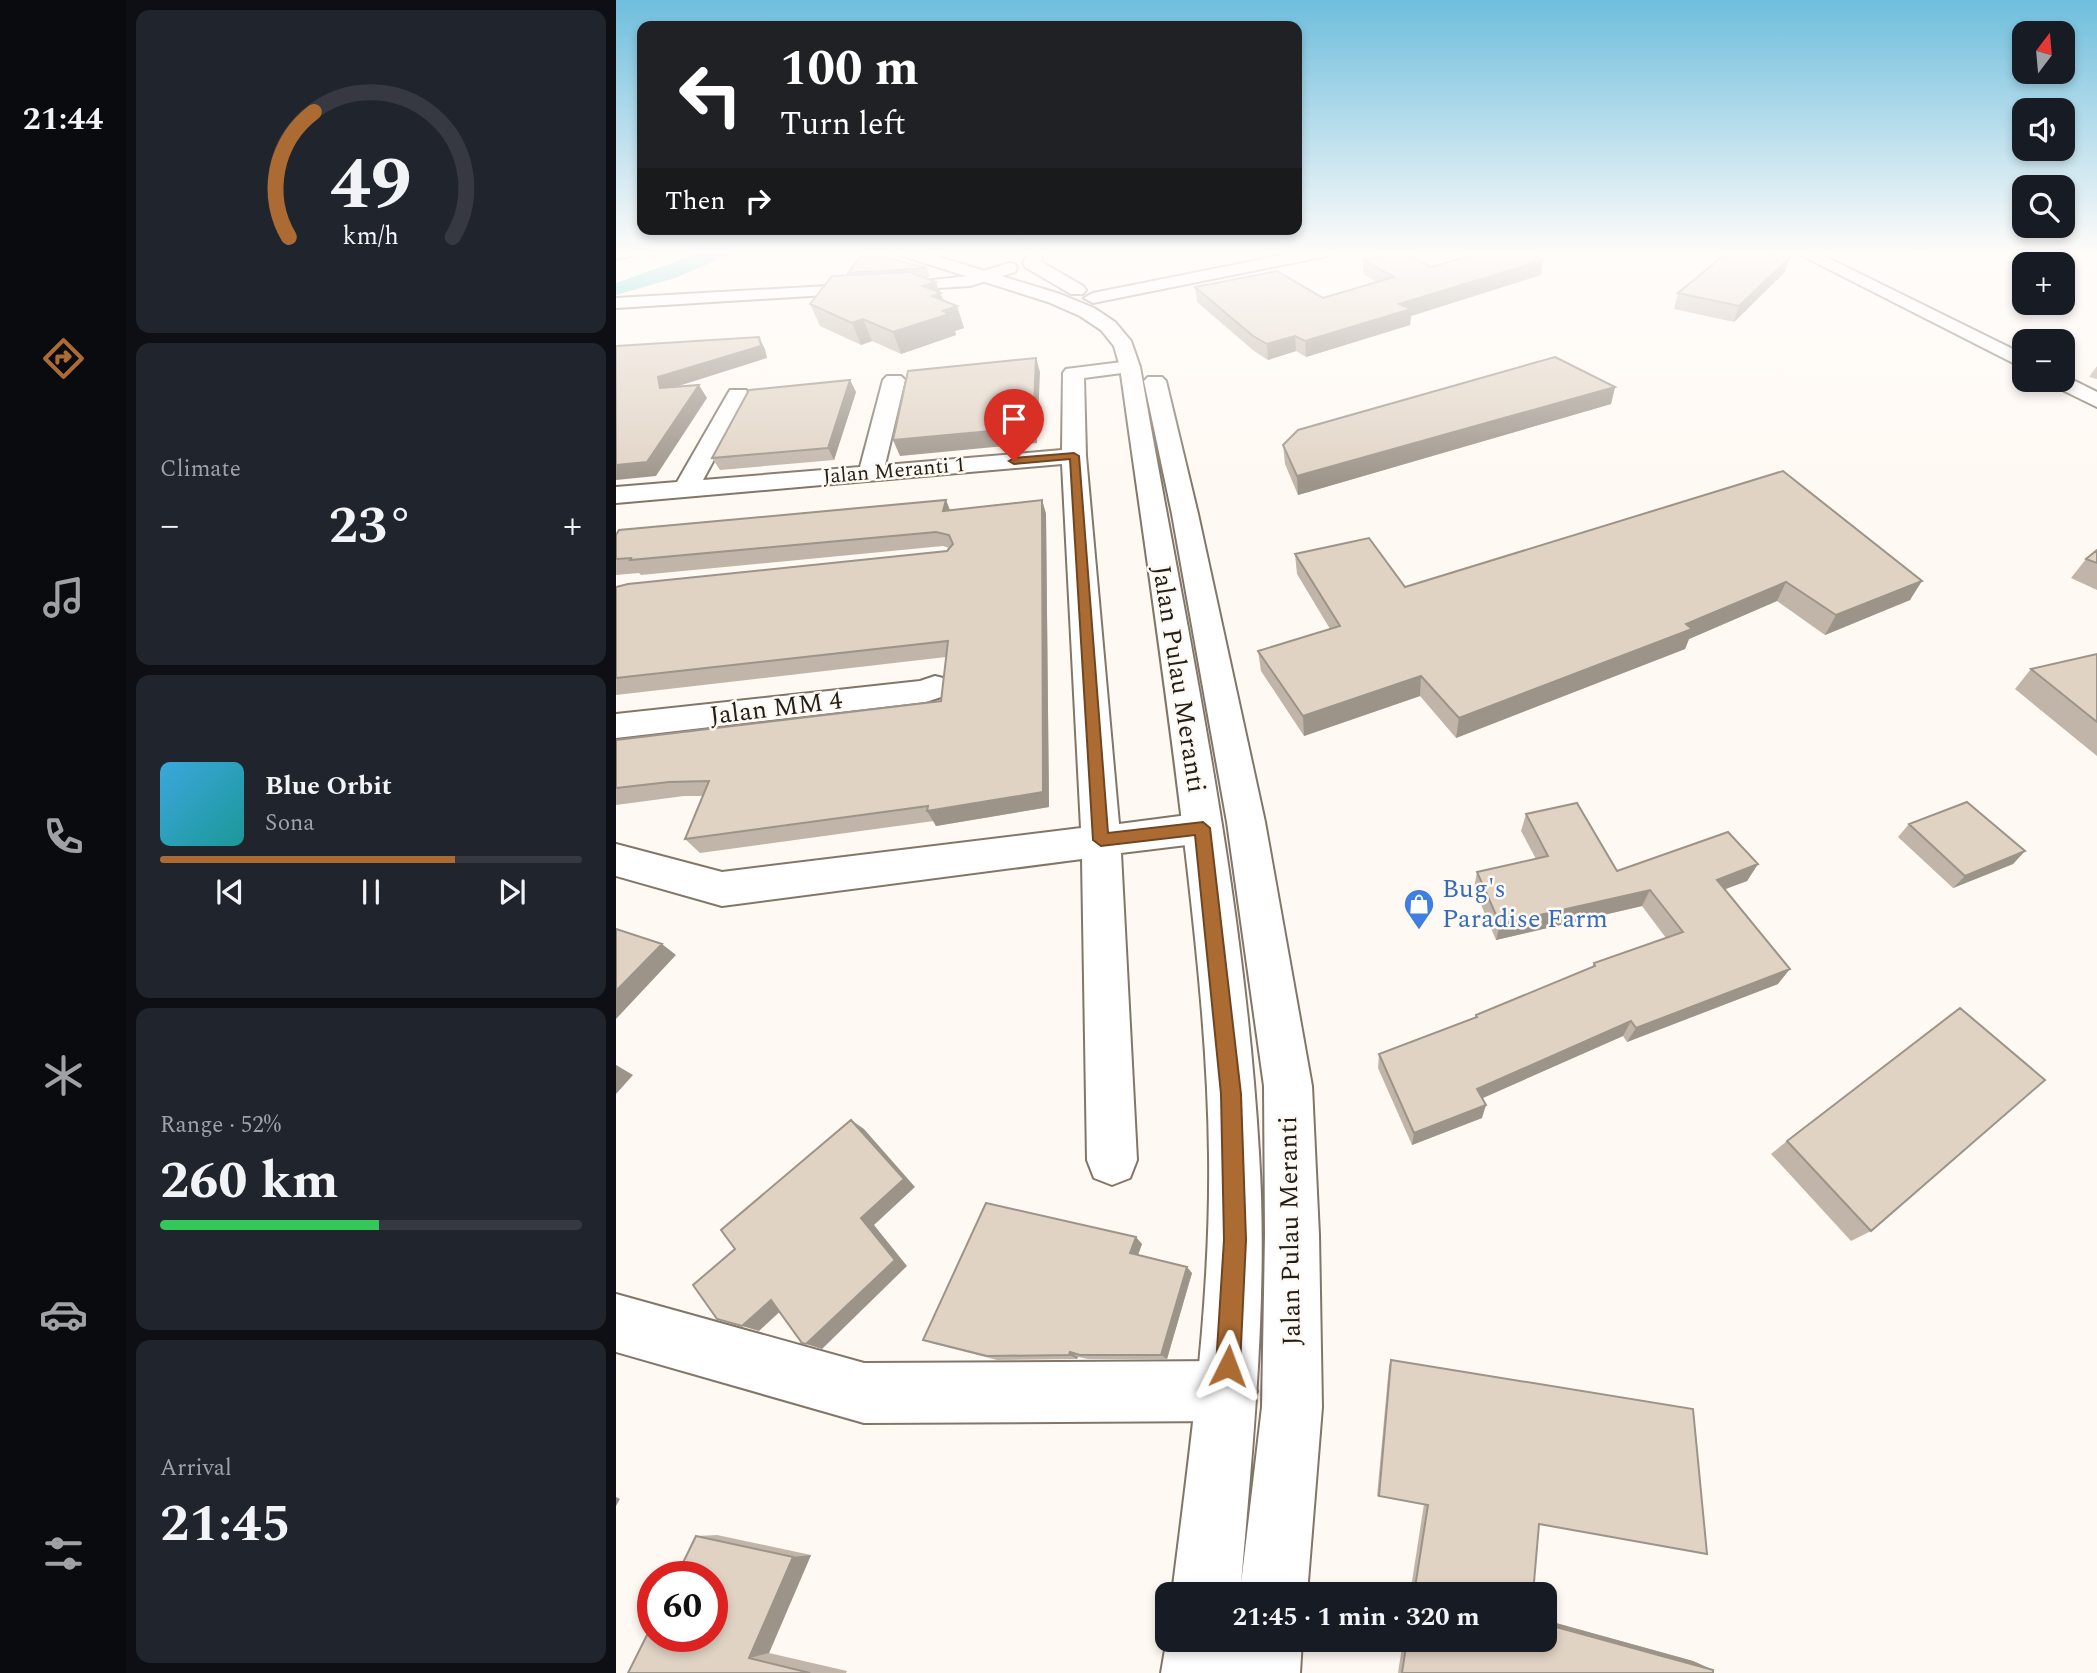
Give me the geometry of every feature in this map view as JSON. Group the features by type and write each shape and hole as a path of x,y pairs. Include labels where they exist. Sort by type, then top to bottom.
{"street":[{"name":"Jalan Pulau Meranti","path":"1111,329 1124,345 1130,368 1203,828 1231,1094 1235,1240 1227,1391 1207,1582"},
{"name":"Jalan Pulau Meranti","path":"1135,329 1144,342 1152,365 1185,514 1246,822 1287,1086 1292,1235 1292,1407 1274,1582"},
{"path":"1957,329 2012,356"},
{"path":"1112,1160 1101,840 1074,456 1073,373 1130,368"},
{"path":"871,472 894,380"},
{"path":"2075,389 2097,400"},
{"path":"686,489 737,395"},
{"name":"Jalan Meranti 1","path":"616,495 1074,456"},
{"name":"Jalan MM 4","path":"616,726 926,691 935,687"},
{"path":"616,860 722,889 1203,828"},
{"path":"616,1323 864,1392 1227,1391"},
{"path":"1196,1673 1199,1652"},
{"path":"1265,1673 1267,1652"}],"building":[{"path":"1245,329 1345,329 1305,341 1295,336 1267,344"},
{"path":"759,337 761,346 658,377 660,388 699,385 647,462 616,465 616,346"},
{"path":"1555,357 1615,387 1297,476 1283,445 1298,430"},
{"path":"1036,358 1033,427 893,440 908,371"},
{"path":"850,380 828,448 712,458 749,390"},
{"path":"1783,471 1922,581 1836,615 1786,582 1686,624 1692,629 1459,718 1421,676 1303,716 1258,651 1340,626 1295,554 1369,538 1405,587"},
{"path":"946,500 943,511 1042,500 1043,792 927,811 928,806 685,839 709,781 616,788 616,740 941,701 948,641 616,678 616,587 947,551 953,544 949,535 936,532 630,560 631,558 616,559 616,535 619,530"},
{"path":"2097,550 2097,563 2086,559"},
{"path":"2097,654 2097,722 2031,669"},
{"path":"1967,802 2025,851 1965,876 1909,824"},
{"path":"1577,803 1617,871 1728,832 1758,864 1717,880 1790,969 1636,1028 1631,1021 1477,1089 1486,1105 1414,1133 1379,1054 1477,1017 1476,1015 1595,966 1594,963 1683,932 1650,890 1500,924 1477,872 1548,856 1526,814"},
{"path":"616,929 662,944 616,991"},
{"path":"1960,1008 2045,1080 1871,1231 1787,1141"},
{"path":"851,1120 904,1179 861,1218 895,1260 806,1344 802,1343 771,1300 742,1326 717,1319 693,1285 735,1249 721,1230"},
{"path":"986,1203 1136,1237 1130,1253 1187,1267 1161,1355 1080,1355 1070,1352 1069,1355 987,1356 923,1340"},
{"path":"1391,1360 1693,1409 1707,1554 1539,1524 1534,1582 1416,1582 1428,1505 1379,1496"},
{"path":"696,1536 793,1557 749,1658 810,1673 628,1673 638,1652 728,1652 728,1561 684,1561"},
{"path":"1557,1627 1713,1670 1713,1673 1402,1673 1405,1652 1557,1652"}],"place":[{"name":"Bug's Paradise Farm","path":"1419,931"}],"route":[{"path":"1014,461 1074,456 1101,840 1203,828 1231,1094 1235,1240 1228,1366"}]}
